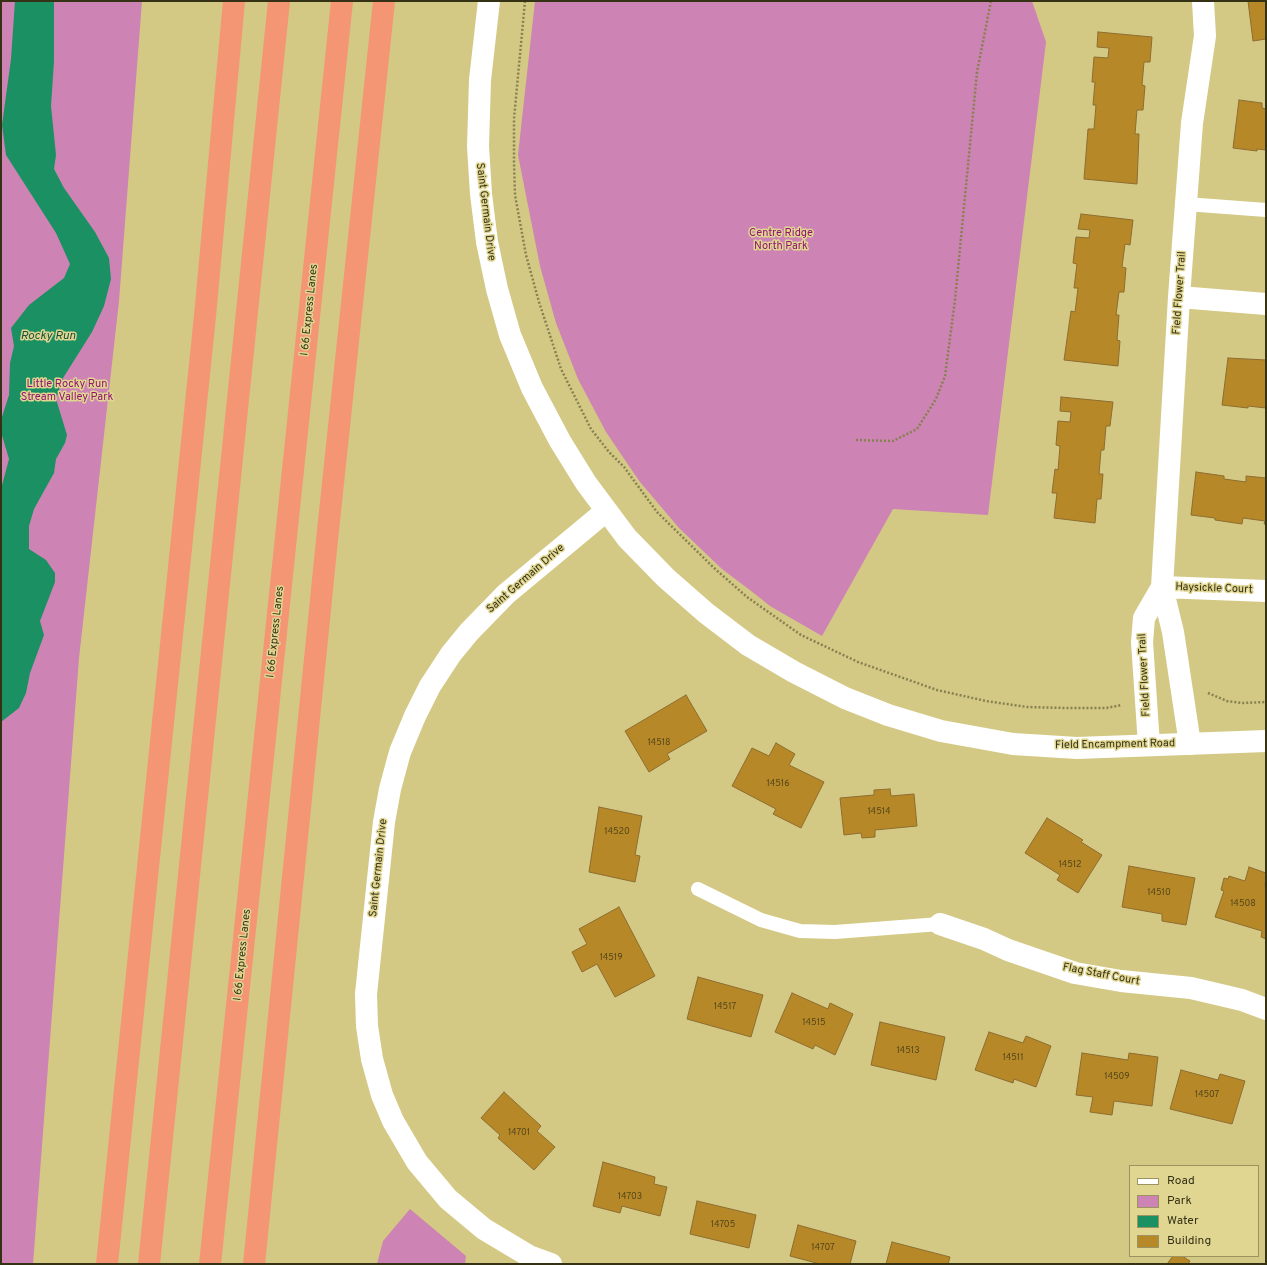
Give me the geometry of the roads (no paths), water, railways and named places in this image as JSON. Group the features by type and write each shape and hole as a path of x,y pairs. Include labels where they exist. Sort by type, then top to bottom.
{"highway":[{"path":"107,1264 205,316 234,1"},
{"path":"149,1264 279,1"},
{"name":"I 66 Express Lanes","path":"210,1264 342,1"},
{"path":"254,1264 327,540 384,1"}],"street":[{"name":"Saint Germain Drive","path":"489,1 480,80 478,146 481,194 487,242 497,289 510,335 532,388 560,441 606,511 506,594 469,632 434,680 415,716 400,752 390,788 384,822 366,994 367,1026 372,1059 382,1095 393,1121 417,1162 448,1198 484,1229 529,1256 551,1264"},
{"name":"Field Flower Trail","path":"1190,744 1173,632 1162,586 1179,297 1192,123 1205,36 1203,1"},
{"path":"1179,297 1266,304"},
{"name":"Field Encampment Road","path":"606,511 627,538 661,573 706,613 748,645 787,668 845,698 888,715 941,731 1013,744 1077,748 1266,741"},
{"name":"Field Flower Trail","path":"1149,745 1142,642 1144,618 1162,586"},
{"name":"Haysickle Court","path":"1162,586 1266,591"},
{"name":"Flag Staff Court","path":"940,924 984,938 1008,950 1076,973 1121,982 1191,988 1242,1000 1266,1009"}],"lane":[{"path":"1186,204 1266,210"},
{"path":"698,889 760,920 800,931 834,932 940,924"}],"water":[{"name":"Rocky Run","path":"15,1 54,1 54,61 51,106 56,155 54,169 64,188 95,232 109,258 111,279 104,306 92,332 63,378 56,399 67,435 65,443 56,459 54,473 34,509 29,526 29,549 46,560 55,573 55,582 40,621 44,635 30,673 26,693 19,708 1,722 1,489 9,459 1,432 1,420 9,395 10,363 14,346 11,328 29,305 64,278 70,264 56,233 6,155 2,125 11,59"}],"park label":[{"name":"Centre Ridge North Park","path":"781,240"},
{"name":"Little Rocky Run Stream Valley Park","path":"67,391"}]}
